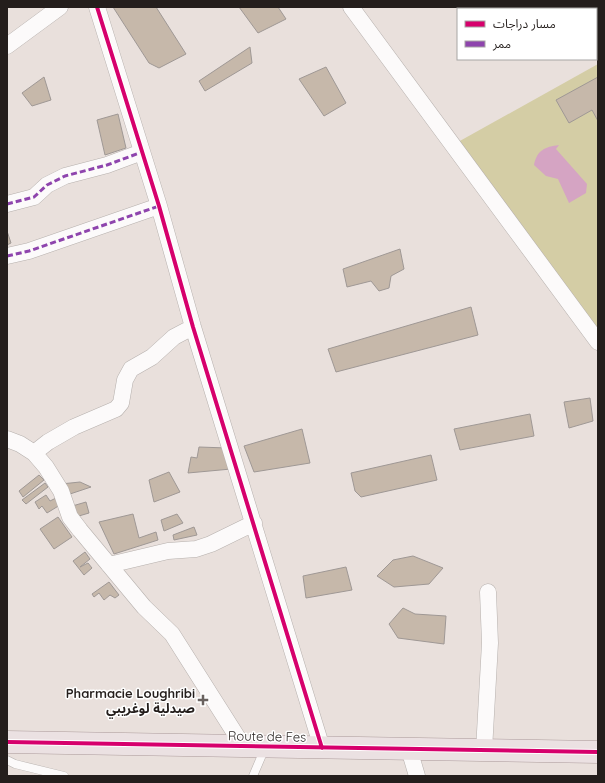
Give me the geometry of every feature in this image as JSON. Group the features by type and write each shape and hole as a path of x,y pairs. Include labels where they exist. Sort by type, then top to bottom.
{"main road":[{"name":"Route de Fes","path":"7,742 598,752"}],"street":[{"path":"7,46 60,7"},
{"path":"97,7 160,206 193,327 322,748"},
{"path":"351,7 598,342"},
{"path":"7,204 34,196 47,185 65,176 107,165 142,152"},
{"path":"7,256 29,251 160,206"},
{"path":"34,453 48,442 74,427 116,409 121,403 125,380 131,369 152,358 174,337 193,327"},
{"path":"7,439 20,444 34,453 61,491 70,517 144,607 172,634 243,746"},
{"path":"109,565 168,551 196,549 211,544 254,523"},
{"path":"484,750 490,643 488,592"},
{"path":"409,749 417,776"}],"lane":[{"path":"253,776 266,746"},
{"path":"7,760 15,764 64,776"}],"shaded area":[{"path":"598,64 598,329 458,142"},
{"path":"559,145 556,149 587,184 586,193 569,203 558,179 546,176 534,165 537,156 542,150"}],"building":[{"path":"113,7 156,7 186,54 159,68 149,63"},
{"path":"239,7 278,7 286,19 258,33"},
{"path":"250,47 252,63 205,91 199,81"},
{"path":"326,67 346,103 324,116 299,79"},
{"path":"44,77 51,100 32,106 22,93"},
{"path":"598,77 598,121 592,110 569,123 556,100"},
{"path":"118,114 126,148 105,155 97,120"},
{"path":"7,231 11,243 7,245"},
{"path":"400,249 404,269 391,276 389,288 379,291 371,281 347,287 343,269"},
{"path":"471,307 478,335 336,372 328,349"},
{"path":"590,398 593,421 569,428 564,402"},
{"path":"530,414 534,436 460,450 454,429"},
{"path":"302,429 310,463 254,472 244,446"},
{"path":"199,447 227,448 231,469 188,473 191,457 197,458"},
{"path":"431,455 437,480 361,497 355,491 351,473"},
{"path":"169,472 180,492 154,502 149,480"},
{"path":"39,475 44,480 23,497 19,491"},
{"path":"80,482 91,487 67,495 61,484"},
{"path":"45,483 48,487 26,504 22,500"},
{"path":"46,495 50,501 56,498 60,505 47,513 42,506 39,509 35,502"},
{"path":"86,502 89,513 72,518 69,507"},
{"path":"133,514 139,538 156,532 158,540 114,554 99,522"},
{"path":"177,514 183,523 164,531 161,520"},
{"path":"58,517 72,537 54,549 40,529"},
{"path":"194,527 197,535 174,540 173,535"},
{"path":"85,552 90,559 80,567 88,563 92,568 84,575 73,561"},
{"path":"413,556 443,568 429,584 394,587 377,576 393,560"},
{"path":"346,567 352,590 306,598 303,576"},
{"path":"109,582 119,595 115,598 110,595 104,600 99,593 94,597 92,594"},
{"path":"403,608 415,614 446,616 444,644 398,638 389,624"}],"marked path":[{"path":"7,204 34,197 47,185 65,176 107,165 142,152"},
{"path":"7,256 29,251 159,206"}],"cycle path":[{"path":"97,7 159,206 193,327 322,748"},
{"path":"7,742 598,752"}],"place":[{"name":"Pharmacie Loughribi صيدلية لوغريبي","path":"203,700"}]}
